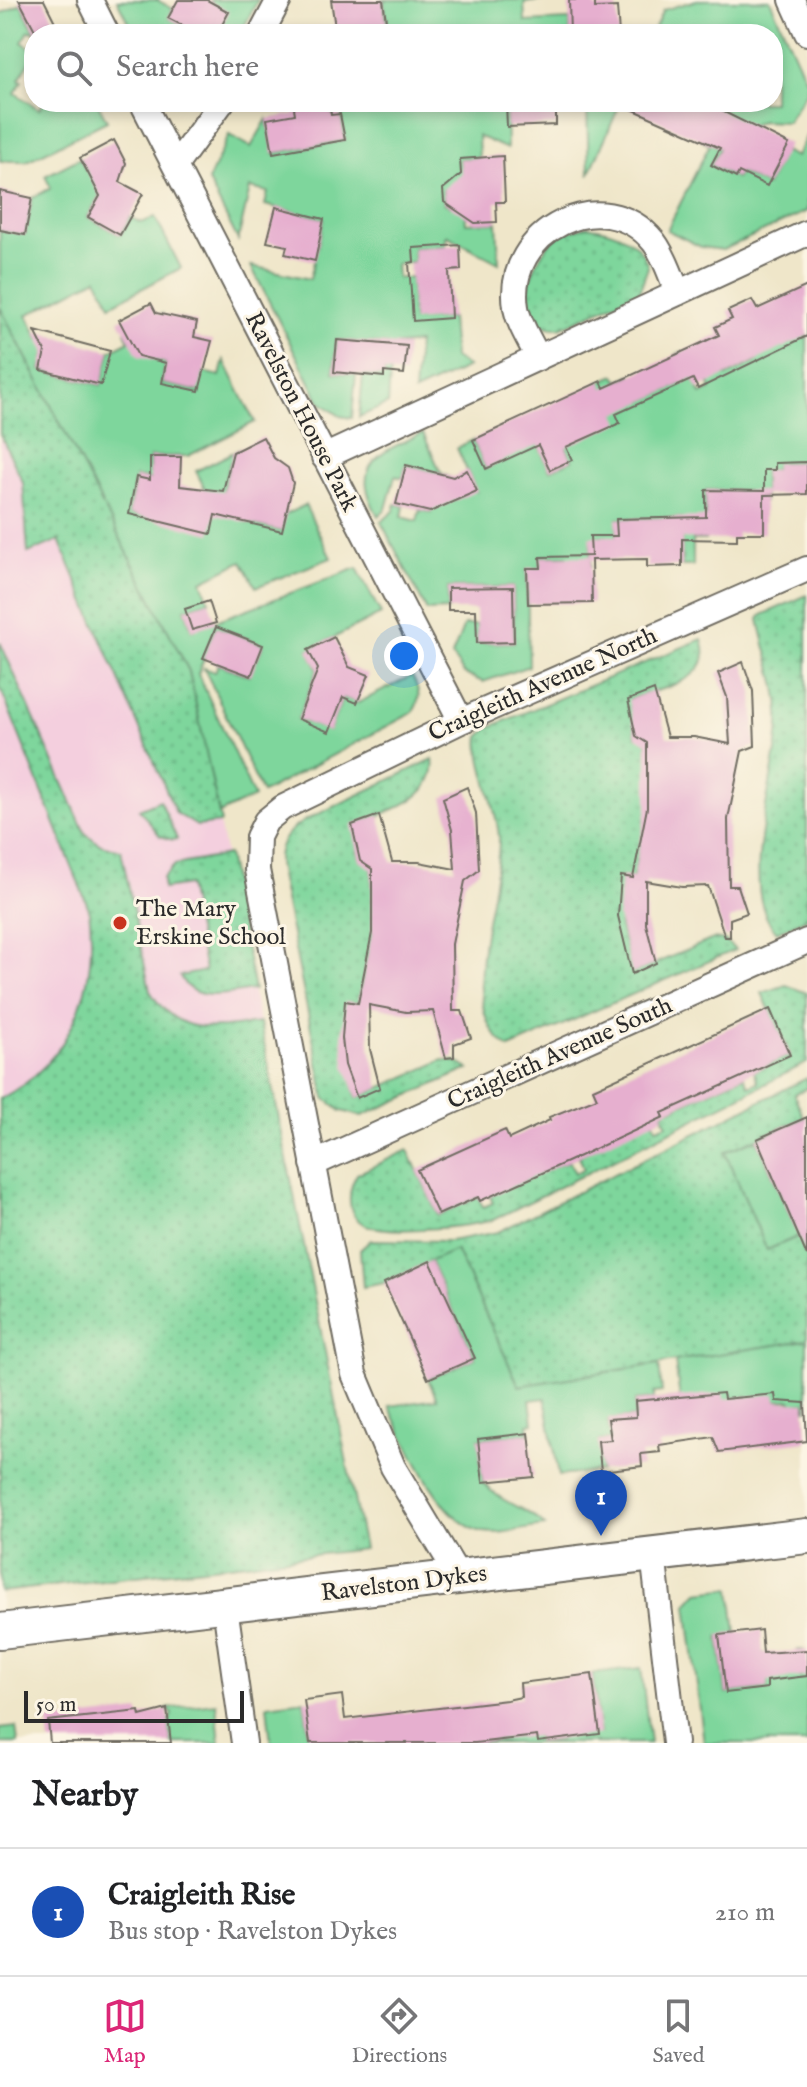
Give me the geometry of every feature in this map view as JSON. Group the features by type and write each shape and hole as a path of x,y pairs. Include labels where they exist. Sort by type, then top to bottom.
{"street":[{"path":"90,0 102,24"},
{"path":"266,24 279,0"},
{"path":"792,0 807,33"},
{"name":"Ravelston House Park","path":"147,112 461,721"},
{"path":"175,166 215,112"},
{"path":"538,358 516,309 515,293 524,261 533,244 562,221 595,214 613,217 640,230 655,243 678,293"},
{"path":"324,457 807,233"},
{"name":"Craigleith Avenue North","path":"313,1164 257,870 258,837 266,821 282,808 461,721 807,569"},
{"name":"Craigleith Avenue South","path":"313,1164 807,941"},
{"path":"313,1164 354,1374 364,1403 393,1467 459,1577"},
{"name":"Ravelston Dykes","path":"0,1631 807,1536"},
{"path":"653,1554 675,1743"},
{"path":"225,1606 244,1743"}],"shaded area":[{"name":"The Mary Erskine School","path":"0,307 189,671 364,1549 0,1592"}],"green space":[{"path":"117,0 157,0 173,9 169,18 180,24 129,24"},
{"path":"211,0 258,0 245,24 215,24"},
{"path":"383,0 546,0 524,3 525,22 570,20 570,24 387,24"},
{"path":"697,0 770,0 781,24 657,24 663,10"},
{"path":"21,4 31,24 24,24 24,71 15,93 24,99 24,112 102,112 107,121 27,161 0,161 0,14"},
{"path":"783,29 807,82 807,90 787,122 761,121 711,143 720,148 711,165 736,178 739,172 767,186 784,151 796,157 807,135 807,211 723,250 701,247 667,230 710,144 702,140 714,112 783,112"},
{"path":"331,112 506,112 507,149 478,136 479,158 460,159 464,184 443,190 444,203 450,206 465,205 466,223 497,222 499,263 446,235 446,246 413,248 414,262 396,264 397,278 411,278 413,320 451,318 454,358 468,367 414,392 418,343 392,346 388,404 359,417 363,375 384,376 387,345 337,340 334,372 356,374 352,418 340,416 320,402 251,266 310,279 324,219 265,205 268,192 250,188 238,240 208,181 229,135 251,147 267,119 274,153 345,140 340,114 331,115"},
{"path":"587,112 617,112 589,175"},
{"path":"80,158 86,170 98,164 111,176 88,217 120,235 130,217 142,223 155,217 181,268 111,305 97,278 27,315 39,339 48,343 41,370 101,385 110,351 129,341 125,332 162,314 152,359 166,363 162,383 198,391 203,372 220,376 224,360 255,422 188,456 150,457 150,473 157,473 157,481 136,477 129,514 178,524 211,501 196,471 238,450 230,463 222,496 246,522 281,531 285,515 305,505 331,558 256,587 242,561 202,581 209,601 185,609 192,630 357,568 381,614 309,650 318,669 298,719 329,731 343,697 358,703 412,676 418,690 417,704 412,713 262,793 204,668 215,672 218,664 250,676 263,645 216,627 198,674 254,797 219,814 189,671 0,307 0,230 25,234 32,198 51,188 45,176"},
{"path":"587,226 616,233 639,249 648,267 639,292 560,328 543,325 533,318 528,307 530,279 536,265 555,238"},
{"path":"0,307 189,671 221,823 197,826 176,813 59,540 28,553 23,482 0,434"},
{"path":"807,336 807,462 776,463 775,470 764,471 764,502 739,502 739,491 706,490 705,540 693,540 693,566 682,566 681,518 617,519 617,545 606,536 591,537 591,567 568,567 567,556 541,557 541,568 527,569 529,666 483,682 464,674 452,656 464,625 477,625 477,643 514,642 513,587 448,588 448,610 427,611 381,522 394,511 396,504 404,506 402,517 417,521 420,510 431,512 440,474 406,465 403,478 395,476 386,509 378,516 367,484 373,462 393,447 423,433 441,473 476,491 457,448 473,440 486,469 532,431 550,470 572,460 554,421 601,381 615,375 618,381 631,375 643,401 688,381 676,355 681,352 701,394 711,389 704,373 727,376 757,361 752,351"},
{"path":"807,595 807,918 777,932 765,913 759,888 762,828 779,716 774,679 759,619"},
{"path":"702,639 704,653 701,665 693,674 669,687 630,699 636,736 647,738 650,802 633,878 622,877 620,927 633,973 713,939 726,941 735,950 509,1048 492,1030 483,1007 483,950 499,838 481,758 480,737 490,727"},
{"name":"The Mary Erskine School","path":"0,642 85,833 101,845 121,850 150,991 172,1017 185,1023 227,1027 260,1023 364,1549 0,1592 0,1099 46,1065 62,1043 84,993 91,938 89,909 0,687"},
{"path":"433,759 433,773 428,785 419,794 394,809 354,825 360,861 372,863 374,927 358,1003 346,1002 346,1062 357,1098 443,1060 457,1062 469,1069 362,1116 341,1111 325,1098 278,854 282,841 304,821"},
{"path":"160,800 177,839 160,836 139,809"},
{"path":"228,855 254,990 223,995 202,994 193,991 180,976 205,971 188,885 163,889 163,878 175,865"},
{"path":"786,985 807,993 807,1063 493,1220 448,1227 395,1229 369,1226 352,1211 351,1188 357,1174 408,1150 438,1215 478,1197 483,1207 493,1203 488,1192 569,1161 575,1173 584,1169 579,1156 652,1118 657,1128 667,1124 662,1113 744,1076 749,1086 758,1082 754,1071 790,1055 762,993"},
{"path":"807,1078 807,1088 794,1094 804,1118 725,1152 767,1250 807,1233 807,1340 519,1386 456,1250 384,1283 363,1287 360,1250 371,1240 450,1241 498,1232"},
{"path":"757,1139 799,1236 767,1250 725,1152"},
{"path":"456,1250 519,1386 659,1364 662,1392 654,1393 654,1399 635,1401 636,1417 608,1420 611,1440 599,1441 601,1471 559,1476 545,1398 530,1400 533,1423 528,1424 529,1433 479,1439 483,1483 545,1526 490,1533 468,1526 453,1514 427,1480 389,1406 437,1399 428,1379 475,1358 430,1261"},
{"path":"807,1340 807,1410 804,1403 793,1404 791,1400 748,1403 747,1396 682,1415 675,1361"},
{"path":"731,1588 736,1633 719,1636 726,1693 767,1688 764,1654 800,1677 798,1650 803,1650 807,1676 807,1743 704,1743 687,1604 698,1592"},
{"path":"641,1668 650,1743 475,1743 499,1740 533,1708 538,1742 560,1740 558,1722 600,1733 592,1674"},
{"path":"304,1700 310,1743 271,1743 267,1705"},
{"path":"216,1703 220,1743 171,1743 168,1723 172,1714 166,1709"},
{"path":"16,1727 18,1743 0,1743 0,1729"}],"building":[{"path":"19,0 44,0 56,24 32,24"},
{"path":"178,0 207,0 229,12 222,24 180,24 168,18"},
{"path":"331,0 383,0 387,24 335,24"},
{"path":"569,0 595,0 595,8 617,7 618,24 570,24"},
{"path":"506,112 556,112 556,125 507,127"},
{"path":"639,112 724,112 789,144 767,186 739,172 736,178 711,165 720,148"},
{"path":"295,114 340,114 345,140 273,153 267,119"},
{"path":"114,140 126,163 120,182 143,194 120,235 88,217 100,196 80,158"},
{"path":"503,156 505,202 496,202 497,222 475,223 444,202 443,189 461,174 460,159"},
{"path":"0,191 32,198 25,235 0,230"},
{"path":"276,207 324,219 315,261 285,254 287,246 267,242"},
{"path":"460,245 461,270 449,271 451,318 413,321 409,263 414,262 413,248"},
{"path":"807,286 807,336 698,389 693,379 616,414 620,423 566,447 572,460 550,470 538,445 486,469 473,440 601,381 604,388 719,335 715,327 732,319 728,311 752,300 757,309"},
{"path":"151,303 156,313 197,322 194,337 212,341 199,391 162,383 166,363 138,356 119,320"},
{"path":"35,331 110,351 101,385 41,370 45,351"},
{"path":"337,340 407,346 404,374 384,372 384,377 334,372"},
{"path":"263,437 274,458 288,468 293,483 282,531 215,515 211,534 129,514 136,477 150,480 150,457 181,457 180,486 223,491 233,452"},
{"path":"807,462 807,494 764,495 764,533 737,533 737,540 682,539 682,566 647,567 647,559 591,560 592,603 528,604 527,568 541,568 540,557 591,556 590,536 617,536 616,519 706,517 706,490 764,491 764,470 775,470 775,463"},
{"path":"406,465 453,477 467,470 477,491 430,512 396,504"},
{"path":"513,587 514,642 477,643 476,610 448,610 448,588"},
{"path":"209,601 216,623 192,630 185,609"},
{"path":"216,627 263,645 251,676 203,658"},
{"path":"334,637 349,667 369,675 357,703 343,697 329,732 298,719 318,669 308,650"},
{"path":"743,662 753,691 755,746 742,751 728,819 729,886 738,886 747,913 730,919 730,937 725,937 708,886 682,887 646,881 646,924 656,963 632,974 618,916 621,876 633,878 647,808 647,743 636,736 628,700 654,690 667,737 694,737 730,744 727,697 718,673"},
{"path":"467,787 476,813 479,870 465,881 452,944 453,1011 462,1011 471,1038 454,1044 454,1057 446,1058 433,1011 406,1012 369,1005 370,1049 380,1088 357,1098 345,1065 342,1038 345,1001 358,1003 372,933 372,869 360,861 352,825 379,815 392,862 419,862 455,869 452,830 443,798"},
{"path":"770,1009 790,1055 662,1113 664,1117 569,1161 480,1201 478,1197 438,1215 417,1170 505,1130 509,1139 550,1120 549,1117 597,1098 593,1089"},
{"path":"807,1117 807,1256 757,1139"},
{"path":"430,1261 475,1358 428,1379 384,1283"},
{"path":"723,1393 724,1399 775,1394 776,1401 805,1403 807,1441 719,1452 713,1437 659,1445 660,1452 641,1454 642,1466 601,1471 598,1441 611,1440 608,1419 636,1417 635,1401"},
{"path":"529,1433 534,1477 483,1482 478,1439"},
{"path":"761,1630 763,1653 807,1650 807,1676 767,1681 767,1688 726,1693 719,1635"},
{"path":"592,1674 600,1734 538,1742 537,1736 475,1743 310,1743 304,1700 342,1695 345,1719 507,1700 521,1697 520,1683"},
{"path":"167,1709 171,1743 50,1743 48,1721 139,1711 140,1716"}],"place":[{"name":"The Mary Erskine School","path":"120,923"},
{"name":"Craigleith Rise","path":"601,1536"}]}
